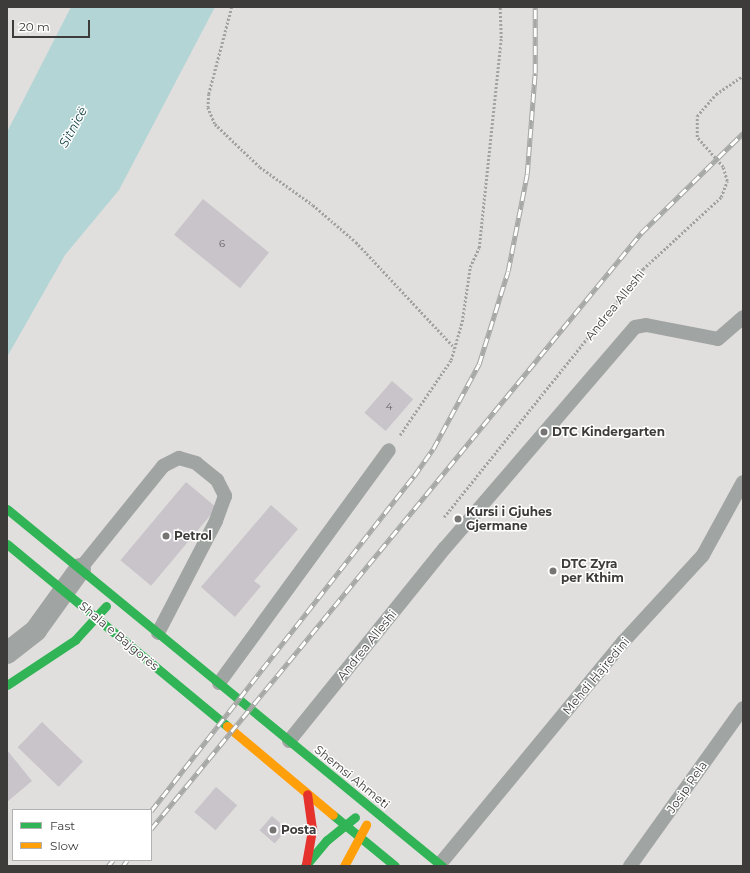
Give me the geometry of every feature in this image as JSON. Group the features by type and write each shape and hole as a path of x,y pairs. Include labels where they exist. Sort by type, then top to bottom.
{"main road":[{"path":"7,509 219,683"},
{"name":"Shala e Bajgorës","path":"7,544 230,728 307,794"},
{"path":"7,685 75,640 114,597"},
{"name":"Shemsi Ahmeti","path":"219,683 441,865"},
{"path":"307,794 395,866"},
{"path":"305,865 312,829 307,794"},
{"path":"305,865 344,824 370,807"},
{"path":"344,866 360,838 370,807"}],"street":[{"path":"7,653 36,630 80,569"}],"lane":[{"name":"Andrea Alleshi","path":"289,741 445,548 635,327 646,325 718,339 743,317"},
{"path":"219,683 389,450"},
{"path":"80,569 163,466 179,458 196,463 217,480 225,496 216,521 158,633"},
{"name":"Mehdi Hajredini","path":"441,865 623,642 703,555 743,482"},
{"name":"Josip Rela","path":"630,866 743,708"}],"path":[{"path":"232,7 209,94 208,107 214,124 260,167 346,233 455,349"},
{"path":"389,450 444,373 455,349 470,267 479,248 501,38 500,7"},
{"name":"Andrea Alleshi","path":"445,548 440,531 445,513 643,269 721,196 727,181 723,167 698,137 697,116 705,104 743,76"}],"water":[{"name":"Sitnicë","path":"71,7 215,7 119,190 65,255 7,357 7,132"}],"building":[{"path":"203,199 269,252 240,288 174,235"},
{"path":"392,381 413,399 386,431 364,413"},
{"path":"186,482 217,508 151,586 120,560"},
{"path":"271,505 298,529 254,581 261,586 235,617 201,587"},
{"path":"42,722 83,762 59,787 18,747"},
{"path":"7,750 32,781 7,802"},
{"path":"216,787 237,805 215,830 194,812"},
{"name":"Posta","path":"272,816 287,829 275,843 260,830"}],"railway":[{"path":"152,810 414,476 433,449 479,364 508,271 527,174 535,73 535,7"},
{"path":"152,828 641,233 743,133"},
{"path":"108,866 112,861"},
{"path":"123,866 126,861"}],"traffic: fast":[{"path":"7,509 442,866"},
{"path":"7,544 227,726"},
{"path":"7,685 75,640 106,606"},
{"path":"333,815 395,866"},
{"path":"305,866 327,840 355,817"}],"traffic: slow":[{"path":"227,726 333,815"},
{"path":"344,866 366,825"}],"traffic: jam":[{"path":"306,864 312,829 307,794"}],"place":[{"name":"DTC Kindergarten","path":"544,432"},
{"name":"Kursi i Gjuhes Gjermane","path":"458,519"},
{"name":"Petrol","path":"166,536"},
{"name":"DTC Zyra per Kthim","path":"553,571"},
{"name":"Posta","path":"273,830"}]}
